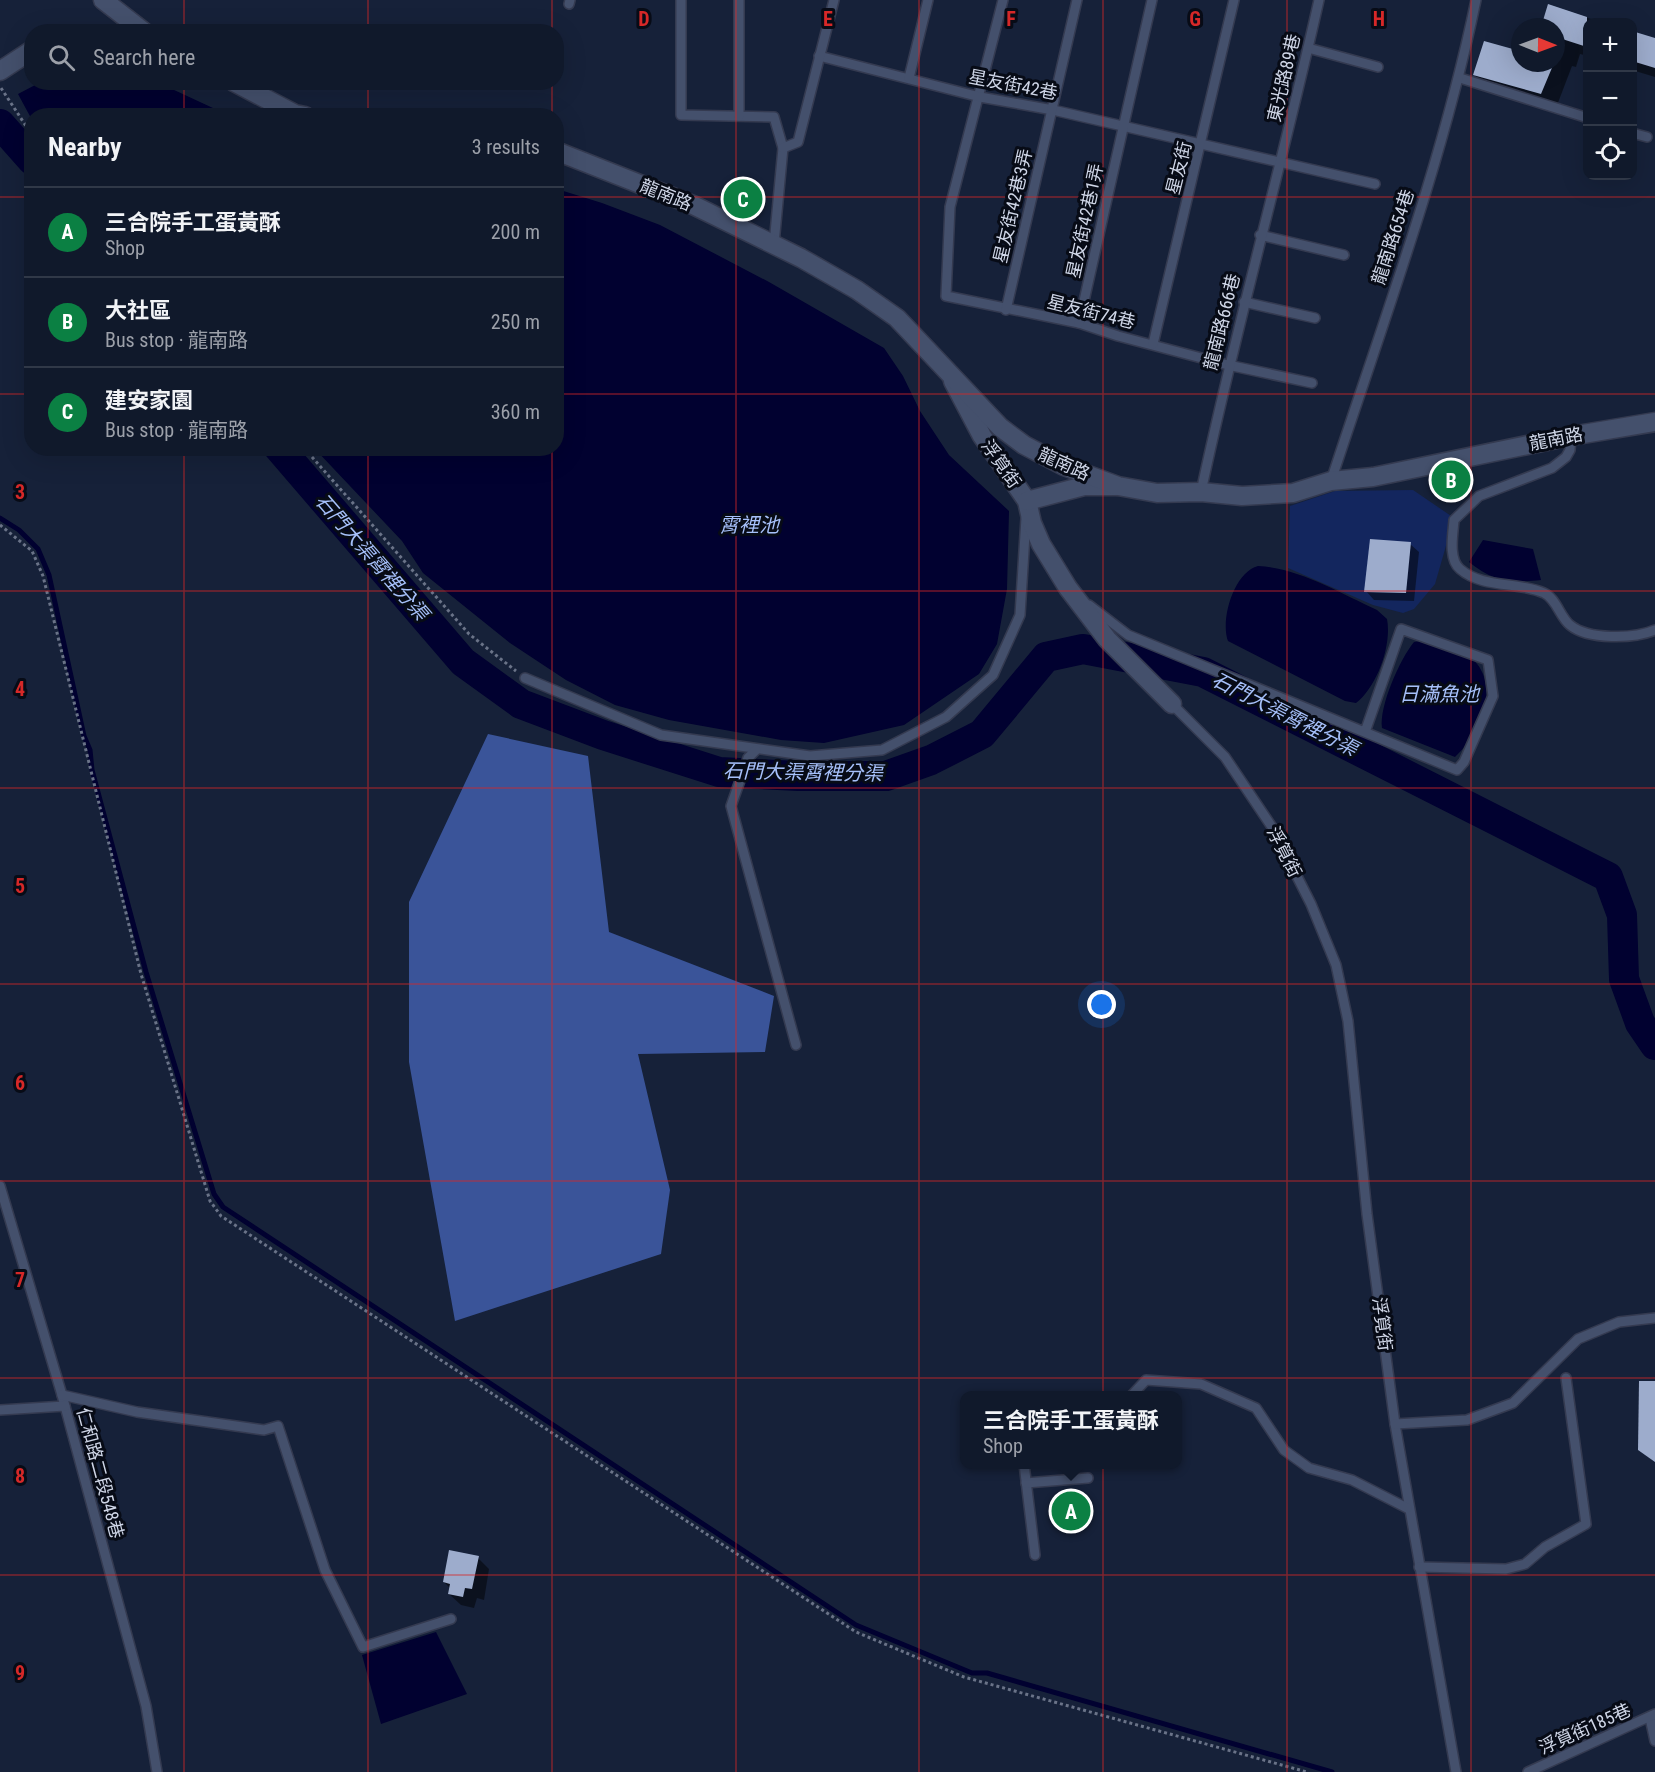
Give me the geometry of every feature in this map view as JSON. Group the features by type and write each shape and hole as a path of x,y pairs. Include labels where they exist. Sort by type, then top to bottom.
{"main road":[{"path":"103,0 134,24"},
{"path":"0,71 24,55"},
{"path":"249,90 284,108"},
{"name":"龍南路","path":"564,154 693,205 774,244 857,290 897,318 950,377 1000,427 1024,445 1064,466 1118,486 1157,492 1242,495 1293,493 1331,481 1373,477 1571,436 1655,422"},
{"name":"浮筧街","path":"950,377 982,436 1027,501 1032,523 1041,544 1068,588 1107,639 1172,704"},
{"path":"1027,501 1084,486 1118,486"}],"lane":[{"path":"681,0 681,115 774,117 783,148 774,244"},
{"path":"739,0 739,116"},
{"path":"783,148 798,142 834,0"},
{"path":"909,78 928,0"},
{"path":"980,97 1003,0"},
{"name":"星友街42巷3弄","path":"1006,310 1077,0"},
{"name":"星友街42巷1弄","path":"1079,323 1152,0"},
{"name":"星友街","path":"1153,344 1202,144 1234,0"},
{"name":"東光路89巷","path":"1282,163 1319,0"},
{"name":"龍南路654巷","path":"1331,481 1460,78 1476,0"},
{"path":"1308,48 1378,67"},
{"name":"星友街42巷","path":"819,56 980,97 1053,110 1375,184"},
{"path":"1460,78 1583,117"},
{"name":"星友街74巷","path":"980,97 950,207 946,296 1079,323 1118,336 1228,365 1312,383"},
{"path":"1637,134 1647,137"},
{"name":"龍南路666巷","path":"1201,492 1228,365 1260,235 1282,163"},
{"path":"1260,235 1344,255"},
{"path":"1244,302 1315,318"},
{"path":"1571,436 1570,450 1566,457 1552,468 1479,496 1454,520 1454,557 1459,568 1479,579 1528,587 1547,594 1570,625 1585,633 1630,637 1655,630"},
{"path":"525,678 661,735 810,756 882,750 946,717 993,675 1020,615 1027,501"},
{"path":"1068,588 1128,635 1456,770 1464,762 1494,696 1488,660 1401,629 1365,732"},
{"name":"浮筧街","path":"1172,704 1226,758 1272,827 1311,904 1336,965 1348,1021 1367,1214 1407,1508 1455,1772"},
{"path":"756,750 748,758 731,806 796,1045"},
{"name":"仁和路二段548巷","path":"0,1186 62,1395 146,1706 158,1772"},
{"path":"1395,1424 1467,1420 1514,1403 1578,1339 1619,1322 1655,1318"},
{"path":"1419,1567 1506,1569 1516,1567 1525,1564 1545,1547 1586,1524 1566,1378"},
{"path":"1135,1391 1146,1380 1201,1384 1256,1408 1284,1450 1309,1468 1352,1480 1407,1508"},
{"path":"62,1395 137,1412 264,1430 278,1426 325,1570 363,1647 451,1619"},
{"path":"0,1410 65,1406"},
{"path":"1025,1469 1035,1555"},
{"path":"1026,1483 1088,1478"},
{"path":"1652,1716 1655,1741"},
{"name":"浮筧街185巷","path":"1528,1772 1652,1716"}],"path":[{"path":"0,86 24,123"},
{"path":"311,456 469,634 525,678"},
{"path":"0,525 32,551 43,576 141,974 210,1201 221,1216 856,1632 964,1677 1307,1772"}],"shaded area":[{"path":"1413,490 1454,518 1435,584 1414,609 1403,613 1373,605 1288,568 1290,506 1335,491"},
{"path":"488,734 588,756 609,932 774,996 765,1052 638,1054 670,1190 661,1254 455,1321 409,1062 409,902"}],"water":[{"path":"26,90 174,90 213,108 26,108 18,94"},
{"name":"霄裡池","path":"564,191 660,225 769,282 884,348 903,376 920,411 949,455 1009,511 1007,589 997,644 979,674 904,725 824,743 781,740 669,720 615,705 566,680 510,643 423,573 402,541 322,456 564,456"},
{"path":"1483,540 1533,549 1541,580 1503,580 1478,569 1469,562"},
{"path":"1258,566 1289,571 1319,582 1377,610 1387,619 1387,641 1381,665 1370,687 1356,703 1345,701 1228,641 1226,621 1231,598 1242,577 1249,570"},
{"name":"日滿魚池","path":"1426,640 1465,653 1479,667 1485,680 1486,693 1480,722 1473,735 1455,757 1382,728 1387,696 1397,671 1414,642"},
{"path":"436,1632 467,1694 381,1724 362,1655"}],"building":[{"path":"1548,4 1587,17 1583,18 1583,46 1565,40 1565,18 1544,18"},
{"path":"1637,33 1655,38 1655,68 1637,63"},
{"path":"1484,41 1511,48 1511,72 1550,72 1541,94 1473,75"},
{"path":"1370,539 1411,542 1406,593 1364,592"},
{"path":"1639,1381 1655,1381 1655,1462 1638,1450"},
{"path":"449,1550 479,1556 472,1589 465,1588 463,1597 448,1594 450,1584 443,1582"}],"waterway":[{"name":"石門大渠霄裡分渠","path":"0,124 24,151"},
{"name":"石門大渠霄裡分渠","path":"286,456 463,662 521,704 603,735 719,772 799,776 886,776 931,760 982,734 1046,657 1083,649 1203,672 1608,877 1622,915 1624,979 1640,1023 1655,1045"},
{"path":"0,518 19,530 38,549 49,575 84,736 90,750 92,770 146,972 214,1194 223,1207 856,1625 972,1673 987,1673 1332,1772"}],"place":[{"name":"建安家園","path":"743,199"},
{"name":"大社區","path":"1451,480"},
{"name":"三合院手工蛋黃酥","path":"1071,1511"}]}
